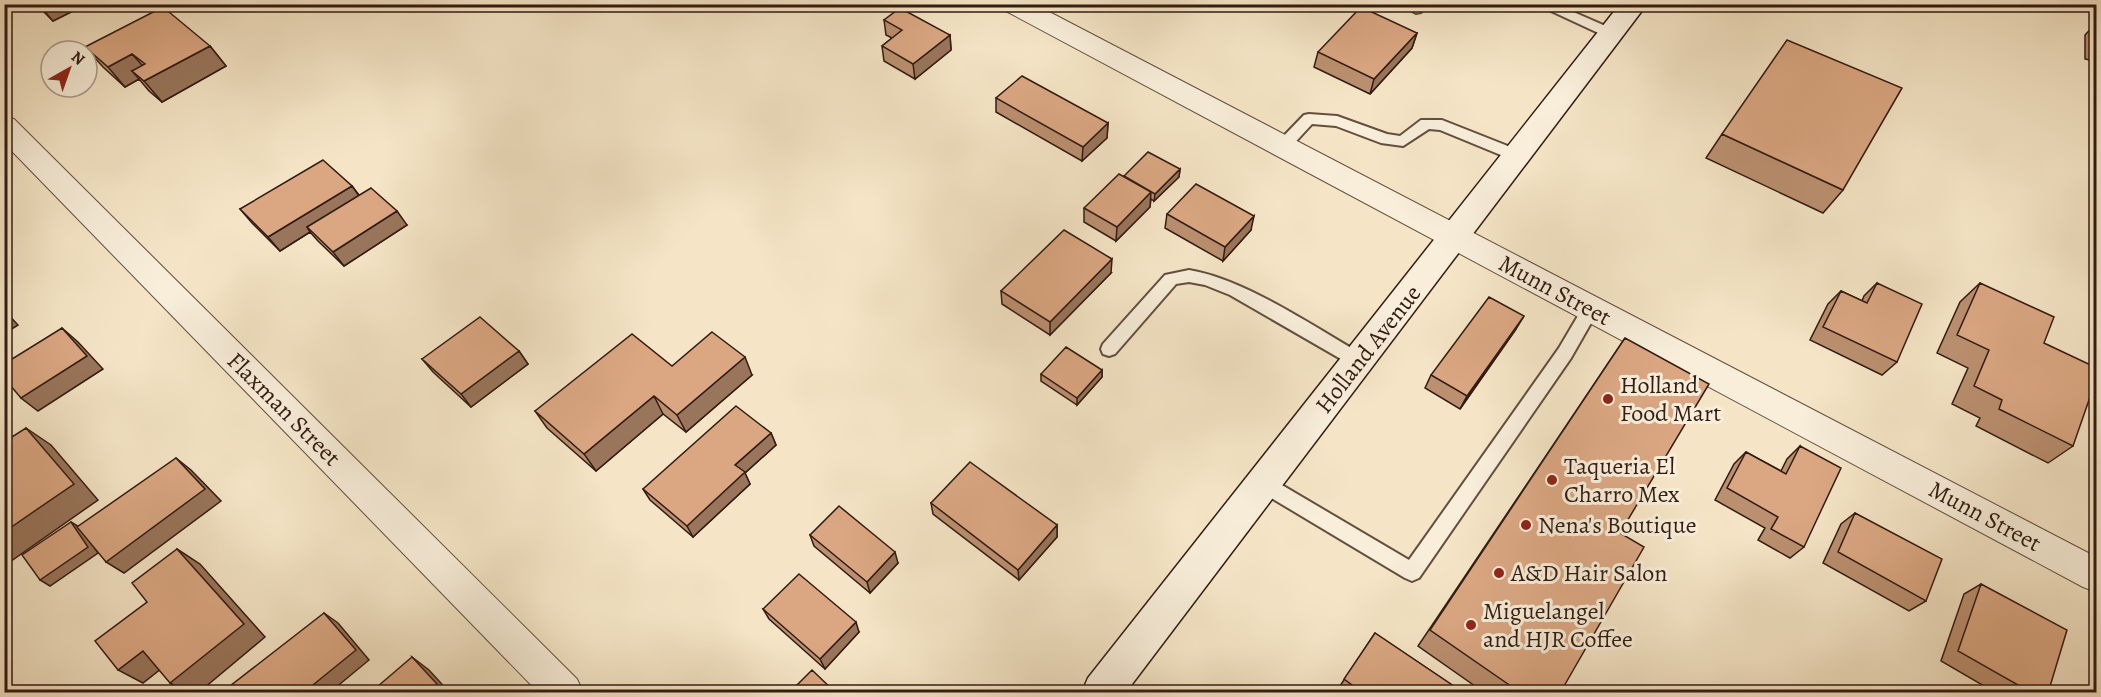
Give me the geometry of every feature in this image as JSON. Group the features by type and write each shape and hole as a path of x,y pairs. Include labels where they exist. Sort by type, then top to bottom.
{"main road":[{"name":"Holland Avenue","path":"1102,693 1634,4"}],"street":[{"name":"Munn Street","path":"1013,4 2097,575"},
{"name":"Flaxman Street","path":"4,126 564,693"}],"lane":[{"path":"1542,4 1612,34"},
{"path":"1283,146 1309,119 1337,121 1386,139 1403,141 1426,124 1442,125 1518,156"},
{"path":"1109,349 1171,279 1189,276 1207,279 1236,291 1359,361"},
{"path":"1263,484 1412,572 1565,353 1591,309"}],"building":[{"path":"163,7 210,46 144,81 132,71 145,64 132,54 108,67 99,59 99,40"},
{"path":"1361,7 1417,33 1374,79 1318,52"},
{"path":"900,8 950,35 913,64 882,46 902,30 884,20"},
{"path":"1787,40 1902,88 1843,190 1722,134"},
{"path":"1022,76 1108,123 1083,147 996,98"},
{"path":"1148,152 1180,169 1155,194 1124,176"},
{"path":"323,160 352,186 268,237 240,209"},
{"path":"1119,174 1151,192 1117,227 1084,208"},
{"path":"1196,184 1254,216 1225,247 1167,214"},
{"path":"371,188 397,211 333,252 307,227"},
{"path":"1064,230 1112,259 1050,322 1001,291"},
{"path":"1877,283 1922,304 1897,362 1823,327 1841,291 1867,303"},
{"path":"1980,283 2054,317 2044,343 2097,368 2097,377 2073,446 1999,409 2002,400 1974,386 1989,350 1957,335"},
{"path":"1489,297 1524,316 1467,396 1431,375"},
{"path":"480,317 519,351 461,394 422,359"},
{"path":"62,328 87,356 21,398 4,378 4,364"},
{"path":"712,332 745,357 677,415 654,396 584,454 535,411 632,334 672,366"},
{"path":"1625,338 1709,384 1620,533 1644,547 1560,693 1521,693 1430,630"},
{"path":"1066,347 1102,370 1077,398 1041,374"},
{"path":"736,406 771,433 735,465 745,472 687,526 643,489"},
{"path":"26,428 74,484 4,532 4,442"},
{"path":"1800,446 1841,468 1804,547 1771,529 1778,517 1727,488 1746,452 1786,474"},
{"path":"176,458 205,489 106,562 77,527"},
{"path":"970,462 1057,525 1018,570 931,503"},
{"path":"839,506 895,552 867,582 810,535"},
{"path":"1855,513 1942,559 1926,601 1838,552"},
{"path":"71,522 88,547 40,580 22,555"},
{"path":"177,549 244,624 170,683 143,651 118,670 95,641 147,602 132,583"},
{"path":"799,574 856,622 820,659 763,609"},
{"path":"1981,584 2067,630 2048,693 2032,693 1958,651"},
{"path":"324,613 356,650 303,693 221,693"},
{"path":"1375,633 1464,693 1363,693 1344,679"},
{"path":"412,657 437,684 427,693 370,693"},
{"path":"812,670 836,693 789,693"}],"place":[{"name":"Holland Food Mart","path":"1608,399"},
{"name":"Taqueria El Charro Mex","path":"1552,480"},
{"name":"Nena's Boutique","path":"1526,525"},
{"name":"A&D Hair Salon","path":"1499,573"},
{"name":"Miguelangel and HJR Coffee","path":"1471,625"}]}
